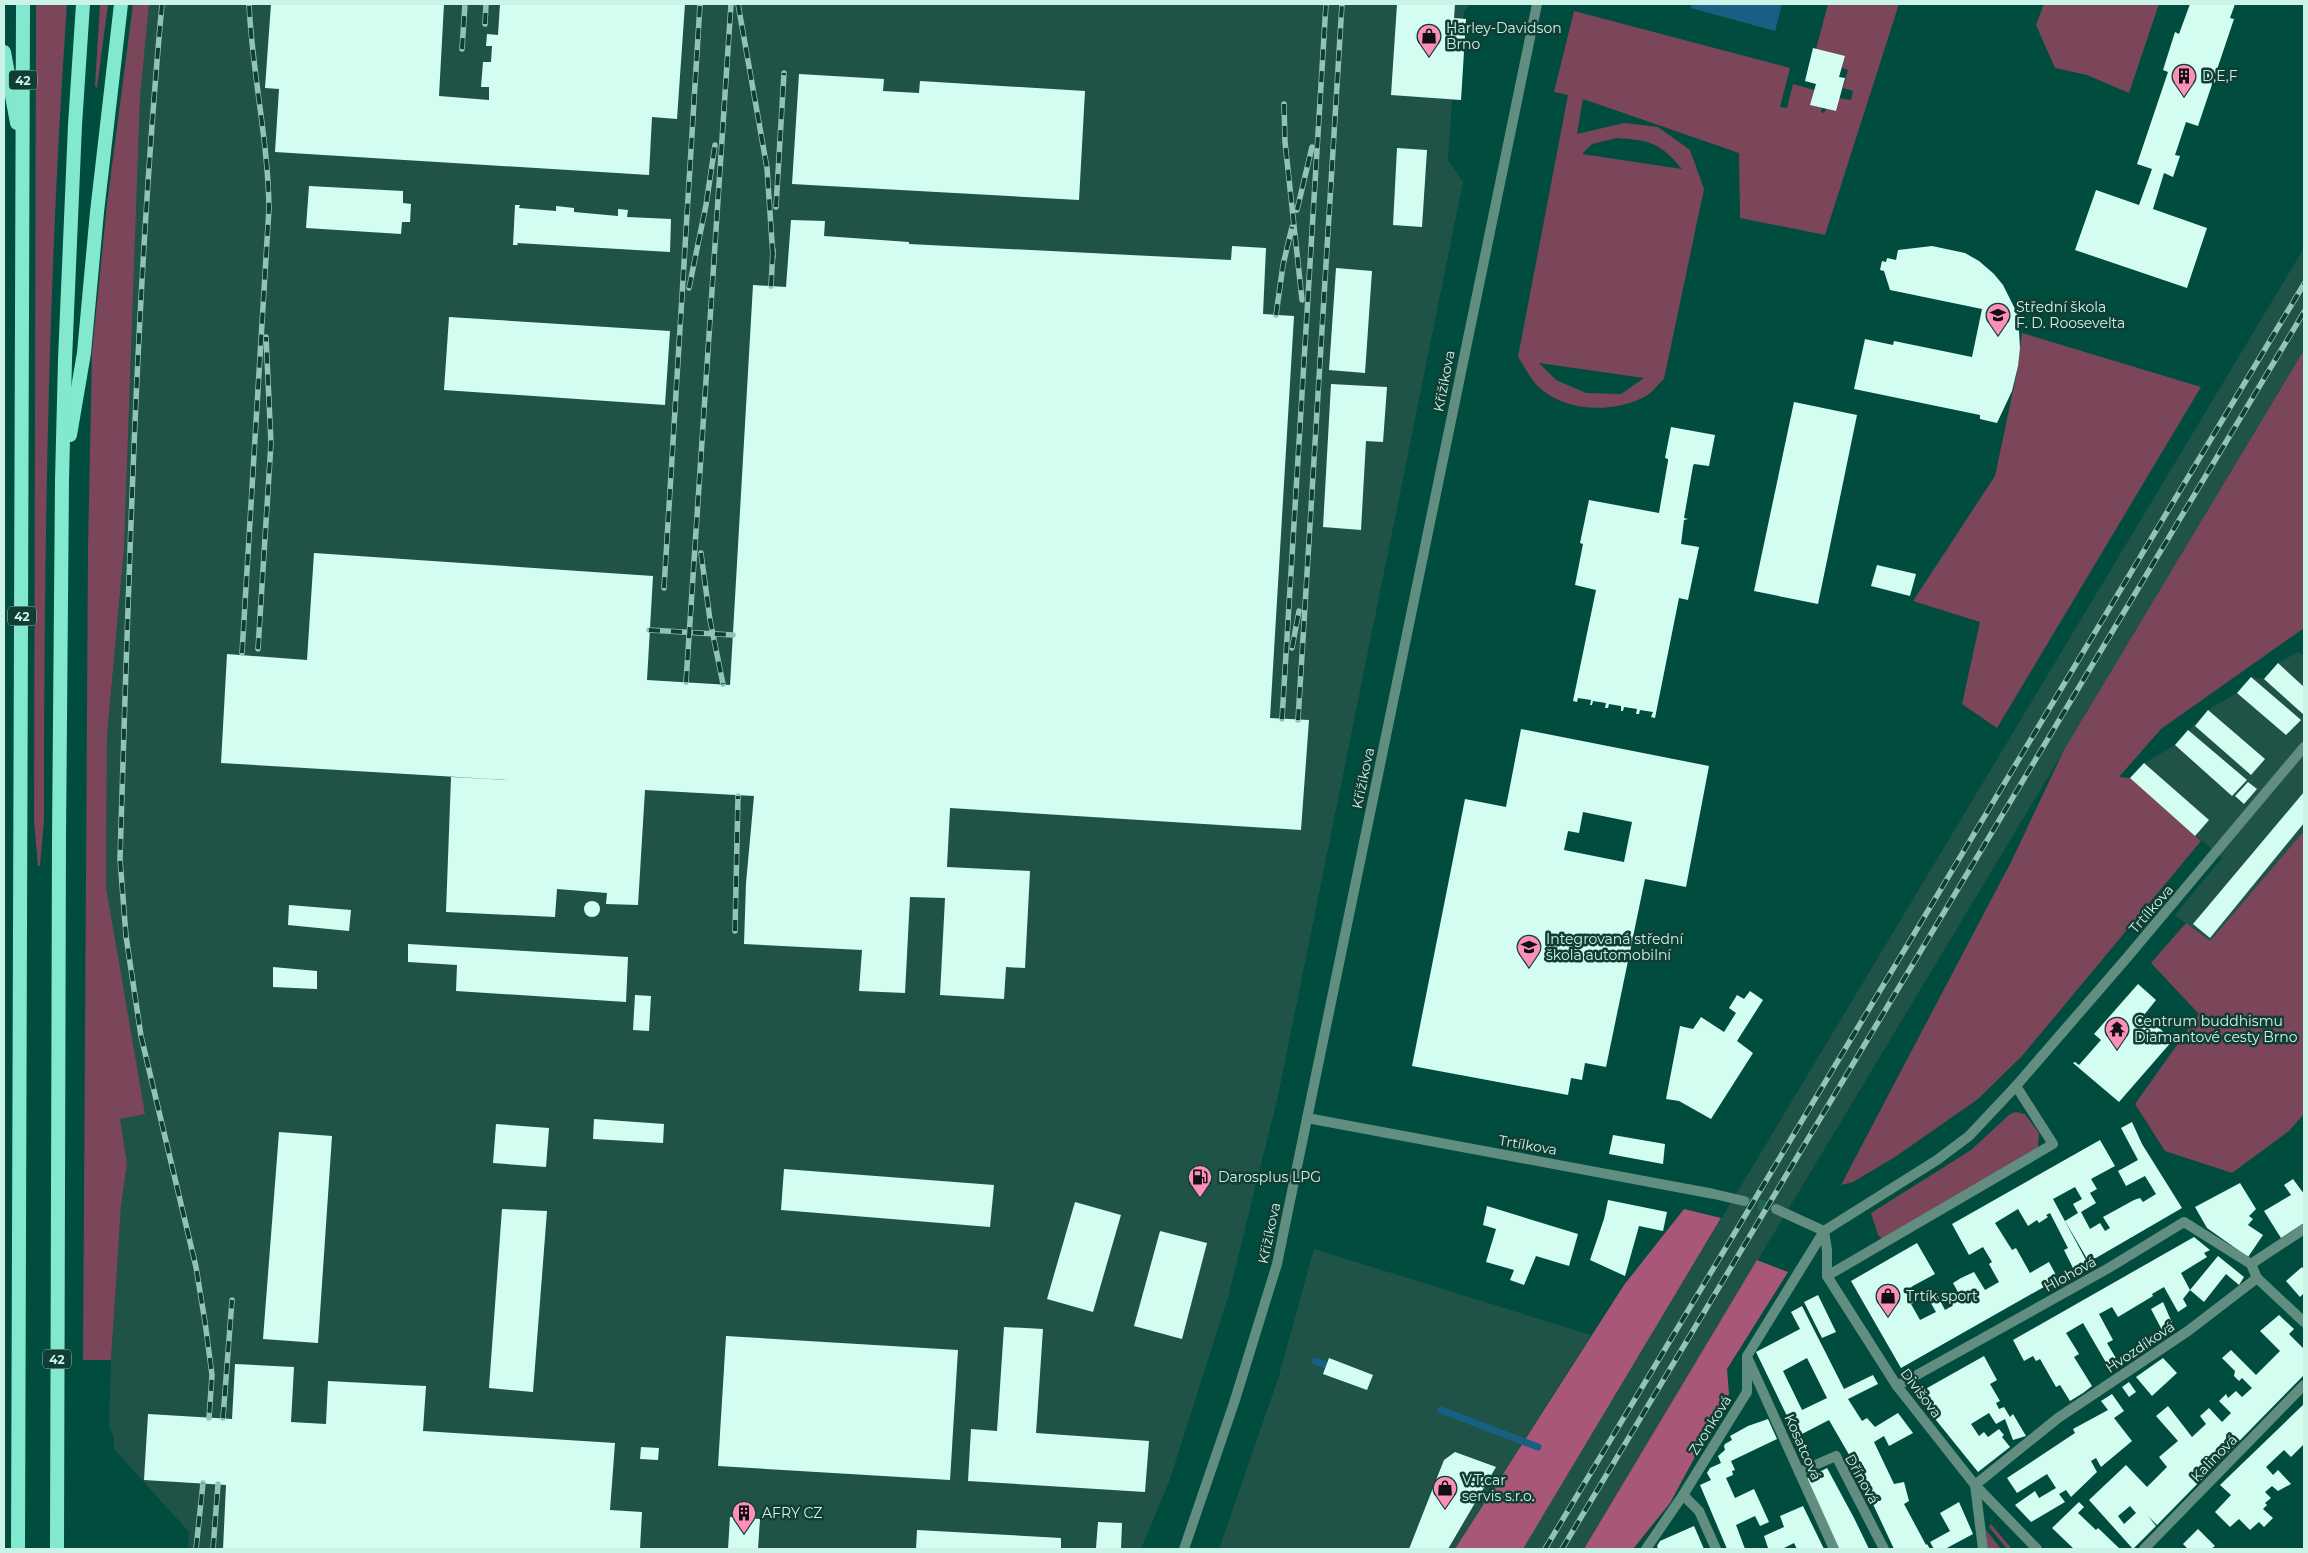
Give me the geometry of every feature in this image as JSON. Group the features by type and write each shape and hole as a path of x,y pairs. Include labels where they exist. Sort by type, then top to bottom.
{"highway":[{"name":"42","path":"18,1549 23,4"},
{"name":"42","path":"57,1549 58,839 62,480 65,350 75,125 83,4"},
{"name":"42","path":"62,480 84,353 97,212 121,4"},
{"name":"42","path":"4,52 23,155"}],"street":[{"name":"Křižíkova","path":"1184,1549 1231,1412 1277,1264 1477,285 1537,4"},
{"name":"Trtílkova","path":"1824,1231 1937,1160 1969,1136 2016,1086 2240,825 2304,747"},
{"path":"1827,1276 2053,1144 2016,1086"},
{"name":"Trtílkova","path":"1307,1118 1744,1201"},
{"path":"1776,1209 1824,1231"},
{"name":"Hlohová","path":"1897,1386 2107,1269 2184,1222 2251,1264"},
{"path":"2304,1229 2251,1264 2257,1278 2304,1322"},
{"path":"1824,1231 1827,1250 1827,1276"},
{"path":"1747,1356 1824,1231"},
{"name":"Divišova","path":"1827,1276 1897,1386 1975,1485 2037,1549"},
{"name":"Hvozdíková","path":"1975,1485 2058,1418 2188,1332 2257,1278"},
{"name":"Kosatcová","path":"1747,1356 1834,1549"},
{"name":"Zvonková","path":"1646,1549 1683,1495 1747,1392 1747,1356"},
{"name":"Kalinová","path":"2144,1549 2304,1385"},
{"name":"Dřínová","path":"1799,1472 1836,1456 1884,1549"},
{"path":"1975,1485 1983,1549"},
{"path":"1683,1495 1699,1511 1716,1549"}],"shaded area":[{"path":"36,4 67,4 51,310 46,514 44,820 40,866 38,866 34,821"},
{"path":"100,4 108,4 97,88 95,86"},
{"path":"133,4 149,4 140,98 124,549 107,736 106,887 145,1114 120,1119 127,1163 121,1207 111,1360 83,1360 88,548 92,353 107,204"},
{"path":"149,4 1470,4 1464,11 1463,19 1466,19 1461,100 1452,100 1448,160 1463,182 1278,1096 1228,1297 1169,1482 1141,1549 188,1549 189,1532 114,1449 114,1438 109,1426 111,1360 121,1207 127,1163 120,1119 144,1114 106,887 107,736 124,549 140,98"},
{"path":"1692,4 1782,4 1775,31 1691,8"},
{"path":"1828,4 1899,4 1825,235 1740,218 1739,153 1583,99 1577,134 1624,123 1658,127 1690,150 1704,189 1664,379 1647,396 1619,406 1605,408 1577,406 1564,402 1552,397 1537,386 1518,357 1568,95 1554,92 1574,11 1790,68 1780,107 1787,108 1793,84 1814,90 1811,105 1822,108 1821,112 1824,113 1826,109 1836,111 1839,98 1851,100 1853,91 1843,88 1848,70 1842,68 1845,57 1816,49","holes":["1617,138 1654,144 1667,153 1682,169 1582,154 1592,144","1539,363 1644,378 1621,394 1586,393 1556,380"]},
{"path":"2044,4 2159,4 2129,93 2087,75 2055,68 2036,25"},
{"path":"2304,248 2304,350 2199,526 1584,1549 1523,1549"},
{"path":"2022,333 2201,387 1997,728 1962,704 1980,622 1913,601 1995,476 2017,372"},
{"path":"2304,350 2304,628 2161,729 2119,777 2130,778 2201,841 2022,1056 1978,1099 1895,1157 1853,1182 1841,1185 2011,862 2064,750"},
{"path":"2298,652 2304,656 2304,831 2210,942 2175,915 2222,858 2130,778 2144,763 2175,745 2208,710 2237,693 2251,677 2264,679 2278,663"},
{"path":"2304,831 2304,1114 2289,1131 2232,1173 2165,1151 2135,1104 2199,1014 2151,963 2186,923 2210,941"},
{"path":"2016,1112 2025,1114 2039,1133 2038,1147 1882,1239 1878,1235 1871,1213 1971,1150 2010,1114"},
{"path":"1684,1209 1721,1218 1523,1549 1455,1549 1624,1285"},
{"path":"1314,1249 1591,1335 1455,1549 1219,1549 1278,1379"},
{"path":"1757,1260 1788,1272 1727,1369 1729,1394 1670,1503 1633,1549 1584,1549"},
{"path":"1991,1524 2012,1549 2007,1549 1989,1527"},
{"path":"1986,1530 2001,1549 1988,1549"}],"building":[{"path":"271,4 444,4 439,96 489,100 489,87 481,87 483,62 491,62 492,46 486,46 487,34 498,35 500,4 685,4 677,119 652,117 649,175 275,152 279,89 265,88"},
{"name":"Harley-Davidson Brno","path":"1397,4 1455,4 1454,18 1466,19 1461,100 1391,95"},
{"path":"2190,4 2235,4 2230,18 2234,19 2198,126 2186,122 2175,155 2180,156 2173,177 2164,173 2153,209 2207,228 2187,288 2075,250 2096,190 2139,205 2152,169 2137,164 2168,72 2163,70 2175,32 2179,34"},
{"path":"1813,48 1845,56 1839,77 1845,78 1836,111 1810,105 1816,84 1805,81"},
{"path":"799,74 884,79 883,91 919,93 920,81 1085,91 1079,200 792,184"},
{"path":"1397,148 1427,150 1422,227 1393,225"},
{"path":"309,186 403,191 403,203 411,204 410,222 402,222 401,234 306,228"},
{"path":"515,205 520,205 519,208 556,211 556,206 574,208 574,212 618,216 618,209 628,210 627,217 671,219 670,252 517,243 518,245 513,245"},
{"path":"791,220 825,221 824,236 909,242 909,244 1231,260 1232,246 1266,248 1263,314 1294,316 1270,718 1309,720 1301,830 950,808 947,867 1030,871 1025,968 1006,967 1004,999 940,995 945,898 910,897 905,993 859,991 862,950 744,944 746,883 754,796 645,790 638,905 606,904 607,893 557,889 555,917 446,912 451,777 508,780 221,763 227,654 307,660 314,553 653,576 647,680 730,685 753,285 786,287"},
{"name":"Střední škola F. D. Roosevelta","path":"1932,246 1965,253 1979,261 2003,285 2018,315 2020,348 2018,366 2012,391 1997,423 1980,419 1980,415 1854,389 1865,339 1893,345 1894,341 1972,357 1982,309 1890,290 1884,271 1880,270 1882,261 1886,262 1887,258 1896,260 1898,250"},
{"path":"1336,268 1372,271 1365,373 1329,370"},
{"path":"449,317 670,331 665,405 444,390"},
{"path":"1331,384 1387,387 1383,442 1366,441 1361,530 1323,527"},
{"path":"1794,402 1857,415 1818,604 1754,591"},
{"path":"1671,427 1715,435 1709,466 1694,464 1693,466 1684,518 1688,519 1684,520 1681,544 1699,547 1688,600 1679,598 1655,718 1651,717 1653,712 1640,710 1639,714 1636,714 1637,709 1624,707 1623,711 1621,711 1621,706 1609,704 1608,708 1605,708 1606,703 1593,701 1592,705 1590,705 1591,700 1578,698 1577,702 1573,701 1596,590 1575,585 1583,544 1580,543 1589,500 1659,513 1668,461 1665,458"},
{"path":"1877,565 1916,574 1910,596 1871,586"},
{"path":"2278,663 2304,687 2304,715 2264,679"},
{"path":"2251,677 2301,720 2286,735 2237,693"},
{"path":"2208,710 2265,759 2251,775 2195,726"},
{"name":"Integrovaná střední škola automobilní","path":"1521,729 1709,766 1686,887 1645,879 1606,1067 1585,1063 1582,1080 1571,1078 1568,1095 1412,1066 1465,799 1506,807","holes":["1583,812 1632,822 1624,862 1564,850 1568,831 1579,833"]},
{"path":"2188,730 2247,780 2232,796 2175,745"},
{"path":"2144,763 2209,820 2195,836 2130,778"},
{"path":"2248,782 2257,789 2244,804 2235,796"},
{"path":"2304,792 2304,823 2210,938 2193,924"},
{"path":"589,901 595,901 600,906 598,915 589,917 584,912 584,906"},
{"path":"289,905 351,910 349,931 288,925"},
{"path":"408,944 628,957 626,1002 456,991 457,965 408,962"},
{"path":"273,967 317,971 317,989 273,987"},
{"path":"2138,984 2156,1000 2144,1015 2173,1040 2119,1102 2073,1063 2075,1062 2079,1065 2101,1040 2094,1034"},
{"path":"1750,991 1763,1000 1737,1041 1753,1053 1711,1119 1679,1101 1666,1099 1680,1026 1693,1029 1701,1017 1724,1032 1736,1013 1729,1008 1737,995 1744,999"},
{"path":"635,995 651,996 649,1031 633,1030"},
{"path":"594,1119 664,1124 663,1143 593,1139"},
{"path":"2132,1122 2142,1144 2182,1208 2089,1262 2065,1221 2078,1213 2073,1204 2082,1199 2075,1187 2053,1199 2087,1262 2074,1270 2064,1250 2068,1248 2050,1213 2046,1215 2048,1217 2039,1223 2037,1220 2028,1226 2018,1209 1995,1223 2012,1250 2016,1248 2030,1273 2049,1262 2058,1279 1901,1368 1851,1281 1917,1243 1935,1274 1911,1287 1918,1300 1911,1304 1920,1320 1936,1312 1928,1298 1936,1293 1945,1310 1952,1306 1950,1301 1960,1296 1953,1283 1974,1272 1985,1290 1999,1282 1989,1264 1992,1262 1983,1247 1969,1255 1952,1224 2100,1140 2115,1166 2091,1179 2097,1189 2090,1193 2096,1203 2081,1212 2090,1229 2100,1223 2105,1231 2110,1228 2103,1217 2134,1200 2140,1198 2143,1202 2156,1194 2145,1176 2126,1186 2118,1171 2138,1160 2121,1128"},
{"path":"496,1124 549,1128 546,1167 493,1163"},
{"path":"279,1132 332,1136 318,1343 263,1339"},
{"path":"1613,1135 1665,1144 1663,1164 1609,1154"},
{"path":"784,1169 994,1185 990,1227 781,1210"},
{"path":"2293,1179 2304,1194 2304,1223 2281,1238 2264,1211 2291,1195 2284,1185"},
{"path":"2240,1183 2256,1209 2249,1216 2253,1219 2248,1225 2263,1235 2248,1257 2207,1228 2195,1207"},
{"path":"1608,1200 1667,1212 1663,1231 1639,1226 1625,1276 1590,1260 1604,1219"},
{"path":"1075,1202 1121,1215 1093,1312 1047,1299"},
{"path":"1487,1206 1578,1234 1569,1266 1536,1256 1524,1285 1510,1280 1514,1270 1486,1262 1496,1229 1483,1225"},
{"path":"502,1209 547,1211 533,1392 489,1388"},
{"path":"1160,1231 1207,1243 1182,1339 1134,1326"},
{"path":"2194,1237 2210,1250 2204,1253 2207,1257 2181,1273 2190,1290 2183,1299 2187,1306 2178,1312 2164,1287 2152,1294 2153,1296 2118,1317 2112,1307 2099,1314 2113,1340 2107,1343 2117,1360 2108,1366 2083,1323 2066,1333 2079,1354 2074,1357 2092,1386 2083,1393 2070,1401 2060,1385 2056,1387 2040,1359 2036,1361 2033,1356 2024,1361 2013,1340"},
{"path":"2218,1256 2244,1277 2239,1285 2226,1274 2204,1302 2190,1290"},
{"path":"2302,1267 2304,1270 2304,1293 2300,1297 2286,1281"},
{"path":"1818,1295 1836,1332 1822,1338 1804,1302"},
{"path":"2163,1302 2173,1325 2163,1332 2151,1309"},
{"path":"1802,1306 1844,1389 1873,1375 1878,1384 1848,1399 1862,1421 1867,1418 1875,1427 1898,1413 1913,1433 1889,1446 1884,1436 1874,1442 1894,1484 1904,1482 1909,1501 1904,1504 1930,1549 1894,1549 1864,1485 1866,1484 1829,1420 1802,1434 1792,1416 1788,1418 1756,1352 1800,1329 1791,1312","holes":["1807,1358 1827,1398 1802,1410 1783,1371"]},
{"path":"2279,1315 2294,1329 2289,1334 2304,1349 2304,1375 2157,1525 2148,1516 2156,1526 2133,1549 2089,1500 2126,1465 2147,1487 2167,1467 2159,1457 2178,1441 2156,1416 2168,1406 2192,1437 2206,1424 2200,1416 2209,1408 2222,1422 2231,1413 2219,1401 2226,1394 2228,1398 2236,1391 2242,1397 2252,1388 2242,1378 2239,1381 2234,1376 2235,1371 2222,1358 2231,1350 2256,1375 2280,1351 2260,1331","holes":["2130,1506 2136,1513 2124,1524 2118,1516"]},
{"path":"1004,1327 1043,1329 1036,1433 1149,1441 1145,1492 968,1481 971,1429 997,1431"},
{"path":"726,1336 958,1350 950,1480 718,1466"},
{"path":"1984,1356 1997,1380 1990,1384 2000,1401 1996,1403 1999,1409 2004,1407 2010,1417 2013,1414 2026,1436 2013,1440 2005,1419 1996,1424 1989,1413 1971,1424 1979,1436 1984,1432 1988,1437 1999,1429 2004,1435 2002,1437 2010,1447 1978,1472 1919,1399 1920,1392"},
{"path":"1329,1358 1373,1375 1367,1390 1323,1374"},
{"path":"2163,1358 2177,1373 2152,1396 2136,1377"},
{"path":"235,1364 294,1367 291,1422 326,1424 328,1381 426,1386 423,1431 615,1443 610,1510 642,1512 640,1549 223,1549 226,1485 144,1480 148,1414 232,1419"},
{"path":"2129,1382 2136,1392 2129,1397 2122,1387"},
{"path":"2112,1394 2124,1411 2114,1418 2132,1441 2101,1467 2096,1458 2091,1461 2097,1472 2071,1497 2066,1490 2059,1494 2065,1502 2031,1522 2015,1505 2035,1491 2039,1498 2056,1488 2047,1474 2017,1493 2007,1478 2075,1433 2073,1429 2108,1410 2101,1401"},
{"path":"2304,1404 2304,1444 2291,1457 2284,1450 2266,1467 2273,1475 2278,1470 2291,1484 2278,1491 2272,1486 2265,1492 2271,1498 2265,1503 2267,1505 2263,1509 2273,1518 2264,1527 2259,1522 2250,1530 2239,1519 2230,1527 2215,1512 2231,1495 2220,1485"},
{"path":"1768,1419 1777,1439 1731,1461 1735,1470 1732,1471 1733,1475 1726,1478 1735,1498 1754,1489 1769,1522 1760,1526 1755,1516 1736,1525 1745,1549 1727,1549 1700,1485 1711,1480 1707,1473 1710,1468 1721,1463 1718,1456 1725,1450 1725,1444 1732,1440 1730,1436 1748,1426"},
{"path":"641,1447 659,1448 658,1460 640,1459"},
{"path":"1455,1452 1496,1467 1448,1549 1409,1549 1444,1460"},
{"path":"1827,1468 1869,1549 1838,1549 1806,1479"},
{"path":"1959,1502 1973,1534 1945,1549 1934,1549 1930,1542 1950,1531 1940,1513"},
{"path":"2079,1502 2084,1507 2078,1513 2096,1530 2098,1528 2120,1549 2074,1549 2052,1528"},
{"path":"1803,1506 1824,1549 1797,1549 1794,1543 1782,1549 1765,1549 1768,1548 1764,1536 1784,1527 1780,1516"},
{"name":"AFRY CZ","path":"730,1517 760,1519 758,1549 728,1549"},
{"path":"1098,1522 1122,1523 1121,1549 1096,1548"},
{"path":"1694,1526 1704,1549 1658,1549 1657,1546 1660,1541"},
{"path":"2198,1529 2215,1546 2211,1549 2188,1549 2183,1544"},
{"path":"917,1530 1061,1538 1061,1549 916,1549"}],"waterway":[{"path":"1315,1361 1326,1365"},
{"path":"1441,1410 1538,1447"}],"tunnel":[{"path":"1744,1201 1776,1209"}],"railway":[{"path":"162,4 153,111 140,324 130,538 120,859 126,936 141,1036 196,1267 205,1322 212,1375 209,1418"},
{"path":"242,653 269,208 266,157 253,55 249,4"},
{"path":"462,49 465,4"},
{"path":"485,24 486,4"},
{"path":"664,588 700,4"},
{"path":"686,682 731,4"},
{"path":"738,4 767,168 773,257"},
{"path":"1282,719 1326,4"},
{"path":"1298,720 1342,4"},
{"path":"776,207 784,73"},
{"path":"1284,104 1285,142 1302,300"},
{"path":"689,288 706,205 715,145"},
{"path":"1297,210 1312,147"},
{"path":"1276,315 1283,265 1292,227"},
{"path":"771,286 773,250"},
{"path":"1545,1549 2304,284"},
{"path":"1562,1549 2304,312"},
{"path":"258,649 271,443 266,337"},
{"path":"701,553 710,620 723,684"},
{"path":"1292,648 1299,611"},
{"path":"649,630 733,635"},
{"path":"735,931 738,796"},
{"path":"223,1418 232,1300"},
{"path":"196,1549 203,1483"},
{"path":"213,1549 218,1484"}],"place":[{"name":"Harley-Davidson Brno","path":"1429,57"},
{"name":"D,E,F","path":"2184,97"},
{"name":"Střední škola F. D. Roosevelta","path":"1998,336"},
{"name":"Integrovaná střední škola automobilní","path":"1529,968"},
{"name":"Centrum buddhismu Diamantové cesty Brno","path":"2117,1050"},
{"name":"Darosplus LPG","path":"1200,1198"},
{"name":"Trtík sport","path":"1888,1317"},
{"name":"V.T.car servis s.r.o.","path":"1445,1509"},
{"name":"AFRY CZ","path":"744,1534"}]}
